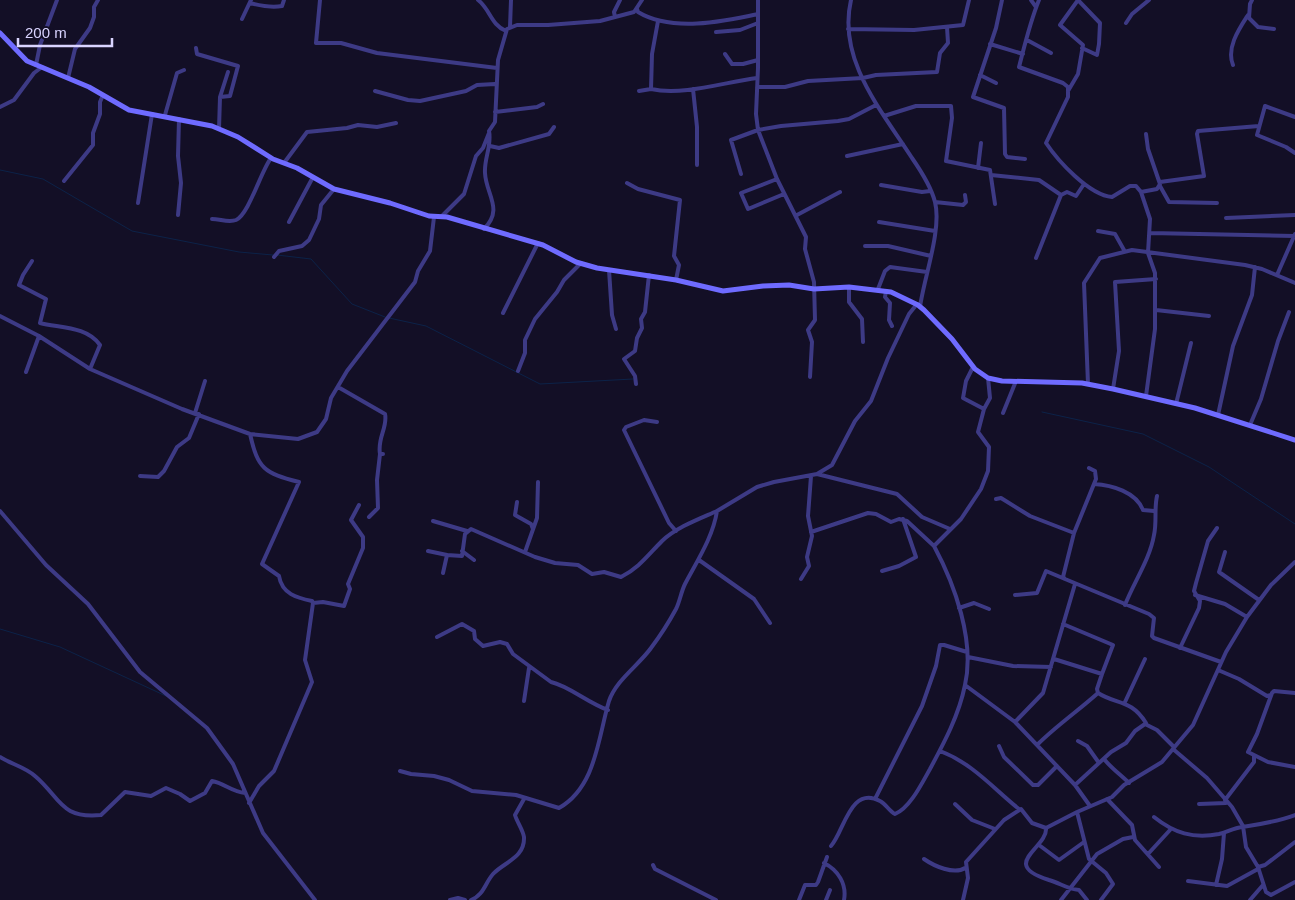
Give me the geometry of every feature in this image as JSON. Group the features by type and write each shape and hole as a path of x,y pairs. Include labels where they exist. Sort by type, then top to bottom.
{"street":[{"path":"0,106 14,100 39,66 40,45 57,0"},
{"path":"68,78 75,49 90,28 94,17 94,7 98,0"},
{"path":"242,20 251,1 261,6 279,7 282,6 284,0"},
{"path":"320,0 316,43 341,43 377,53 497,68"},
{"path":"478,0 485,6 496,26 506,31"},
{"path":"510,27 511,0"},
{"path":"615,17 614,12 620,0"},
{"path":"441,217 464,194 476,156 484,148 495,122 497,68 506,31 510,27 588,23 615,17 637,9 642,0"},
{"path":"758,0 756,114 758,130 777,179 805,232 805,249 810,261 814,289 815,320 808,330 812,342 810,377"},
{"path":"433,521 467,531 476,530 535,557 555,563 578,565 592,574 604,572 621,577 643,563 663,540 676,531 717,511 750,491 768,483 811,476 832,465 855,421 868,405 878,388 888,358 909,314 918,306 931,256 935,231 935,202 930,191 922,174 876,105 850,47 847,19 851,0"},
{"path":"848,29 914,30 963,25 969,0"},
{"path":"1002,0 974,97 1004,108 1005,154 1007,157 1025,159"},
{"path":"1030,0 1036,7"},
{"path":"1039,0 1029,25 1027,40 1019,67 1063,83 1068,87 1068,96 1046,143 1064,165 1084,184 1108,197 1130,186 1136,186 1150,219 1148,253 1156,279 1156,310 1150,378 1146,396"},
{"path":"1068,91 1078,74 1082,48 1083,45 1062,28 1060,24 1078,0 1099,22 1100,44 1097,54 1082,48"},
{"path":"1126,23 1132,14 1149,0"},
{"path":"1233,65 1230,58 1234,40 1248,15 1252,0"},
{"path":"637,9 640,14 658,21 701,22 758,14"},
{"path":"1248,15 1258,27 1274,29"},
{"path":"652,89 652,54 658,21"},
{"path":"716,32 740,30 758,24"},
{"path":"757,87 776,87 808,81 863,78 876,75 937,72 940,53 948,42 947,27"},
{"path":"0,33 19,54 39,66 103,95 129,110 165,115 219,129 238,137 271,158 334,189 390,203 434,217 450,218 538,243 580,263 609,270 649,275 723,291 763,286 886,291 918,306 952,339 973,367 988,378 1088,384 1113,389 1218,415 1295,440"},
{"path":"1027,40 1051,52"},
{"path":"990,44 1023,54"},
{"path":"196,48 197,54 238,66 230,96 220,97"},
{"path":"725,54 732,64 743,64 758,60"},
{"path":"165,115 178,73 184,70"},
{"path":"219,129 220,97 228,72"},
{"path":"980,75 996,83"},
{"path":"639,91 652,89 675,92 757,78"},
{"path":"375,91 408,100 420,101 466,91 477,85 496,84"},
{"path":"693,89 697,127 697,165"},
{"path":"64,181 93,144 93,133 100,114 100,100 103,95"},
{"path":"494,112 537,107 543,104"},
{"path":"741,174 732,140 758,130 849,119 876,105"},
{"path":"884,116 916,106 951,106 952,118 946,161 989,169 994,204"},
{"path":"1295,117 1266,106 1259,126 1258,137 1286,147 1295,153"},
{"path":"138,203 152,114"},
{"path":"178,215 181,183 178,156 179,119"},
{"path":"284,163 306,132 347,128 358,125 377,127 396,124"},
{"path":"1140,192 1160,184 1204,176 1196,134 1198,131 1259,126"},
{"path":"490,146 499,148 549,134 554,127"},
{"path":"484,229 490,224 494,208 485,175 490,146 490,133"},
{"path":"1146,134 1148,149 1160,184 1169,202 1217,203"},
{"path":"978,168 981,143"},
{"path":"847,156 903,144"},
{"path":"212,219 231,221 238,219 245,212 271,158"},
{"path":"991,175 1039,180 1061,195"},
{"path":"289,222 313,177"},
{"path":"777,179 740,193 748,209 784,194"},
{"path":"627,183 638,189 680,200 674,256 679,265 676,280"},
{"path":"1036,258 1061,195 1067,192 1076,196 1084,184"},
{"path":"881,185 922,192 930,191"},
{"path":"274,257 279,251 302,246 310,240 319,219 321,205 334,189"},
{"path":"797,215 840,192"},
{"path":"935,202 963,205 966,202 965,195"},
{"path":"448,210 450,218"},
{"path":"1226,218 1295,215"},
{"path":"0,316 39,336 90,369 197,414 250,434 298,440 317,432 326,419 331,398 338,387 388,314 415,282 418,271 430,251 434,217"},
{"path":"879,222 935,231"},
{"path":"1098,231 1115,234 1124,250"},
{"path":"1150,233 1295,235 1277,275"},
{"path":"503,313 538,243"},
{"path":"865,246 888,246 931,256"},
{"path":"1088,384 1084,283 1096,261 1124,250 1256,267 1295,283"},
{"path":"32,261 19,285 46,299 40,323 77,329 96,340 100,345 99,351 90,369"},
{"path":"518,371 525,353 525,340 535,319 558,292 564,280 580,263"},
{"path":"878,290 885,272 890,267 927,272"},
{"path":"1218,415 1233,346 1252,295 1256,267"},
{"path":"609,270 612,314 616,329"},
{"path":"636,384 635,376 624,359 635,351 636,338 641,332 641,318 645,312 649,275"},
{"path":"1113,389 1116,381 1119,341 1115,282 1156,279"},
{"path":"849,288 849,302 862,319 863,342"},
{"path":"886,291 885,297 890,303 889,320 892,326"},
{"path":"1156,310 1209,316"},
{"path":"1250,425 1261,399 1278,341 1289,312"},
{"path":"26,372 39,336"},
{"path":"1176,404 1191,343"},
{"path":"973,367 963,389 963,398 984,409"},
{"path":"934,546 964,515 981,489 988,471 989,447 978,432 984,409 990,398 988,378"},
{"path":"140,476 158,477 164,471 177,447 189,438 205,381"},
{"path":"1004,413 1016,381"},
{"path":"338,387 385,414 384,429 378,443 381,454 377,480 378,508 369,517"},
{"path":"657,422 644,420 626,427 624,430 668,523 676,531"},
{"path":"250,434 258,462 275,476 299,482 262,564 279,576 280,583 288,594 312,601 313,604"},
{"path":"1064,579 1074,534 1094,484 1096,471 1089,468"},
{"path":"817,474 897,494 922,517 950,529"},
{"path":"801,579 809,566 807,557 811,532 808,516 811,476"},
{"path":"525,552 538,518 538,482"},
{"path":"1094,484 1115,486 1136,500 1143,510 1154,511"},
{"path":"1125,604 1152,544 1155,533 1154,511 1157,496"},
{"path":"996,499 1000,498 1030,516 1074,534"},
{"path":"516,502 515,515 532,526 533,532"},
{"path":"313,604 323,602 344,606 347,602 350,589 348,584 364,548 363,538 351,520 359,505"},
{"path":"0,511 46,565 88,604 140,672 207,728 227,754 263,833 315,900"},
{"path":"400,771 449,780 472,791 516,795 524,799 537,800 559,808 577,794 592,765 601,732 602,720 608,710 610,700 620,684 650,650 677,608 684,586 699,560 712,529 717,511"},
{"path":"811,532 868,513 876,514 891,522 903,519"},
{"path":"831,846 855,803 862,799 876,799 892,813 899,812 916,792 940,751 960,705 965,686 968,654 959,608 934,546 903,519"},
{"path":"882,571 900,566 916,557 903,519"},
{"path":"1180,648 1200,608 1200,601 1195,595 1196,583 1208,541 1216,528"},
{"path":"428,551 460,557 467,531"},
{"path":"462,551 474,560"},
{"path":"1225,552 1219,572 1259,600"},
{"path":"443,573 447,554"},
{"path":"699,560 754,599 770,623"},
{"path":"940,751 954,756 973,768 1022,810 1032,824 1046,828 1106,799 1161,763 1193,725 1221,662 1247,617 1271,585 1295,562"},
{"path":"1015,595 1037,593 1046,571 1154,618 1152,636 1154,638 1221,662"},
{"path":"1014,722 1043,693 1075,584"},
{"path":"1195,595 1225,604 1247,617"},
{"path":"959,608 971,603 989,609"},
{"path":"249,803 259,786 274,771 312,682 305,660 313,604"},
{"path":"437,637 462,624 474,631 475,639 483,646 500,642 507,644 513,654 529,668 588,702 608,710"},
{"path":"1037,745 1053,729 1080,709 1098,692 1097,689 1113,645 1063,624"},
{"path":"876,799 922,706 936,666 940,645 944,644 968,654 1013,666 1051,666"},
{"path":"1054,659 1102,674"},
{"path":"1125,702 1145,659"},
{"path":"524,701 529,668"},
{"path":"1218,670 1239,679 1267,696 1271,695"},
{"path":"965,686 1014,722 1075,785 1090,806"},
{"path":"1295,694 1274,691 1257,734 1248,750 1249,754 1268,762 1295,767"},
{"path":"1098,692 1125,702 1135,709 1147,724 1157,730 1206,778 1232,807 1243,826 1246,847 1258,868 1271,900"},
{"path":"1075,785 1111,752 1126,743 1139,728 1147,724"},
{"path":"1078,741 1087,746 1099,762"},
{"path":"999,746 1004,757 1033,785 1038,785 1057,766"},
{"path":"1226,802 1254,762 1254,756"},
{"path":"0,757 35,776 61,802 66,810 78,815 101,814 125,792 151,796 166,788 190,801 205,793 212,781 220,782 235,792 245,793"},
{"path":"1104,759 1113,769 1123,774 1129,783"},
{"path":"471,900 480,894 492,875 519,853 524,838 516,815 524,799"},
{"path":"1106,799 1132,825 1133,837 1159,867"},
{"path":"1200,804 1226,802"},
{"path":"955,804 972,820 995,829"},
{"path":"963,900 968,878 965,868 966,862 995,829 1019,809"},
{"path":"1077,812 1084,842 1092,862 1106,873 1113,884 1101,900"},
{"path":"1154,817 1170,830 1190,834 1224,833 1243,826 1265,824 1295,815"},
{"path":"1046,828 1046,833 1040,845 1031,850 1026,859 1028,867 1034,874 1070,889 1079,890 1087,900"},
{"path":"1148,854 1170,830"},
{"path":"1216,885 1222,859 1224,833"},
{"path":"1061,900 1097,854 1123,839 1133,837"},
{"path":"1040,845 1060,860 1084,842"},
{"path":"1188,881 1227,886 1265,865 1295,842"},
{"path":"799,900 805,885 816,885 818,882 827,857"},
{"path":"924,859 943,869 960,871 965,868"},
{"path":"824,863 831,866 845,887 844,900"},
{"path":"653,864 655,869 716,900"},
{"path":"1268,894 1273,894 1295,882"},
{"path":"1250,900 1263,884"},
{"path":"826,900 830,890"},
{"path":"450,900 458,898 465,900"}],"waterway":[{"path":"0,170 43,179 132,231 239,252 273,255"},
{"path":"277,255 311,259 352,304 385,317"},
{"path":"389,318 426,326 540,384 633,379"},
{"path":"1042,412 1143,434 1209,467 1295,524"},
{"path":"0,629 60,647 166,696"}]}
